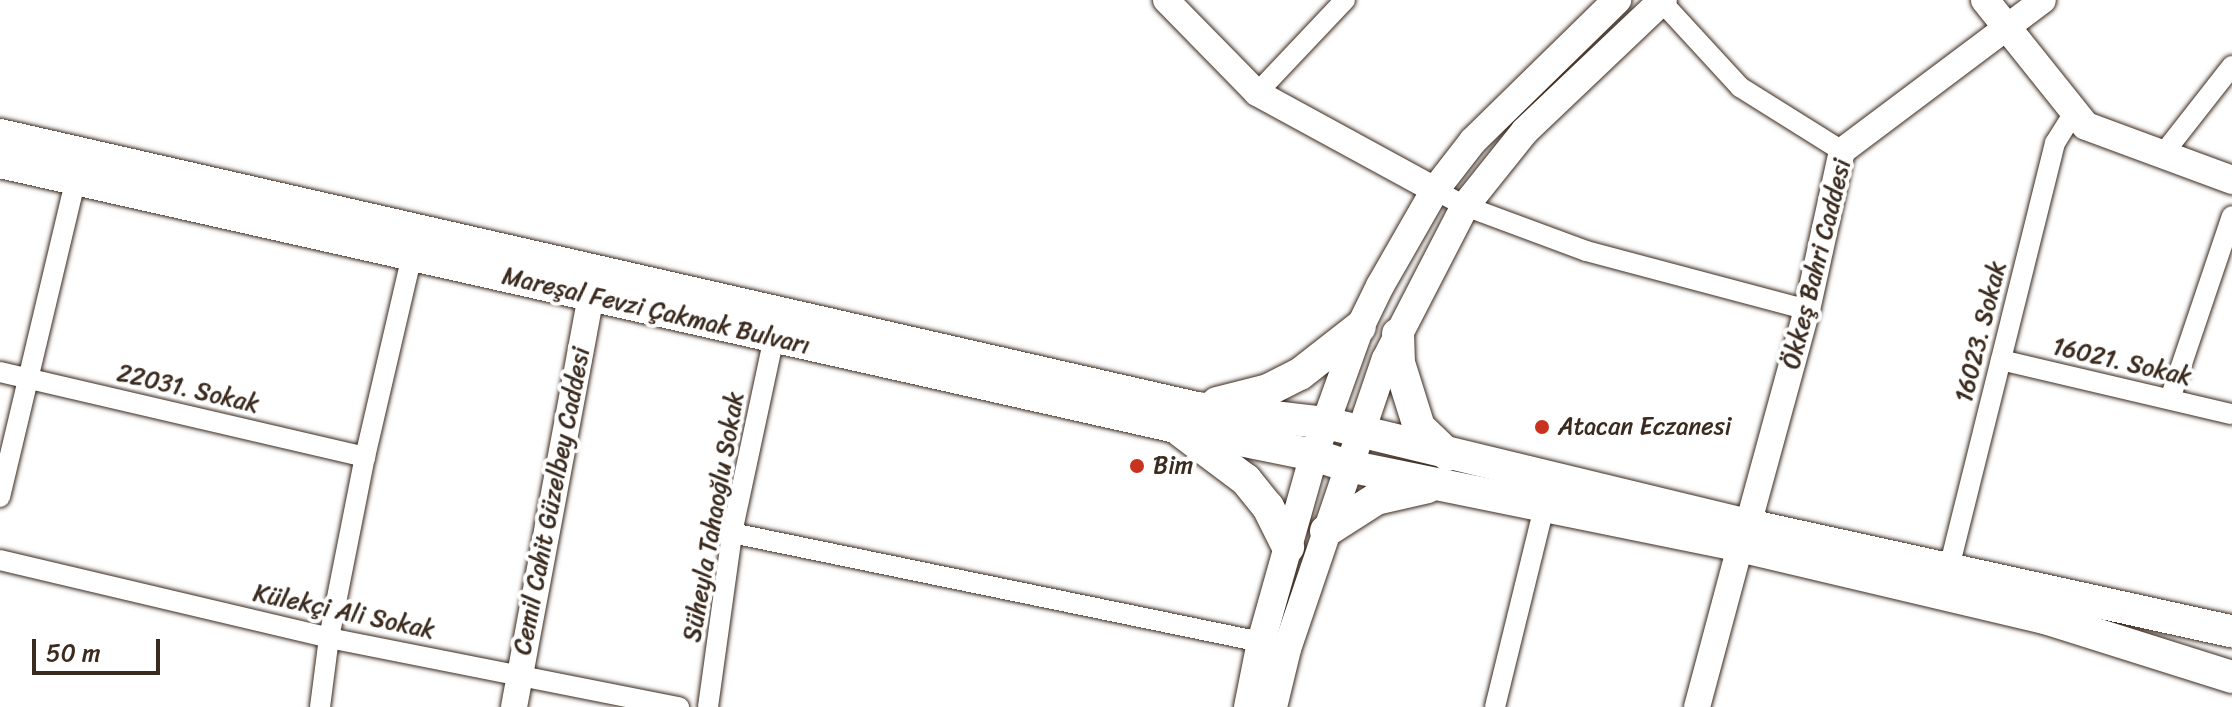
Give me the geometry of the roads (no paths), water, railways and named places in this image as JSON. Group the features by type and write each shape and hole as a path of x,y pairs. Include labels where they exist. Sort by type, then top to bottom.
{"main road":[{"path":"1248,707 1261,642 1314,455 1360,327 1435,190 1473,141 1617,0"},
{"path":"1273,707 1287,649 1326,531 1398,334 1465,206 1536,120 1662,0"},
{"path":"1985,0 2086,126 2232,180"},
{"path":"0,135 1186,418 1326,423 2045,618 2232,677"},
{"name":"Mareşal Fevzi Çakmak Bulvarı","path":"0,162 774,337 1186,418 1348,466 1544,507 1744,535"},
{"path":"1186,418 1268,390 1335,350 1360,327"},
{"path":"1398,334 1399,363 1419,427 1448,455"},
{"path":"1186,418 1268,507 1288,547"},
{"path":"1326,531 1376,499 1438,485"},
{"path":"1744,535 1949,568 2232,631"}],"street":[{"path":"1166,0 1257,93 1465,206 1586,251 1807,310"},
{"path":"1257,93 1345,0"},
{"path":"1662,0 1740,87 1842,151"},
{"name":"Ökkeş Bahri Caddesi","path":"1697,707 1807,310 1842,151 2043,0"},
{"path":"2163,154 2232,66"},
{"name":"16023. Sokak","path":"1949,568 2055,143 2074,112"},
{"path":"0,497 76,179"},
{"path":"2170,399 2232,216"},
{"path":"320,707 329,638 365,457 412,255"},
{"name":"Cemil Cahit Güzelbey Caddesi","path":"514,707 591,296"},
{"name":"Süheyla Tahaoğlu Sokak","path":"708,707 732,533 774,337"},
{"name":"16021. Sokak","path":"2001,360 2232,414"},
{"name":"22031. Sokak","path":"0,372 365,457"},
{"path":"1495,707 1544,507"},
{"path":"732,533 1261,642"},
{"name":"Külekçi Ali Sokak","path":"0,560 329,638 520,673 679,707"}],"place":[{"name":"Atacan Eczanesi","path":"1542,427"},
{"name":"Bim","path":"1137,466"}]}
